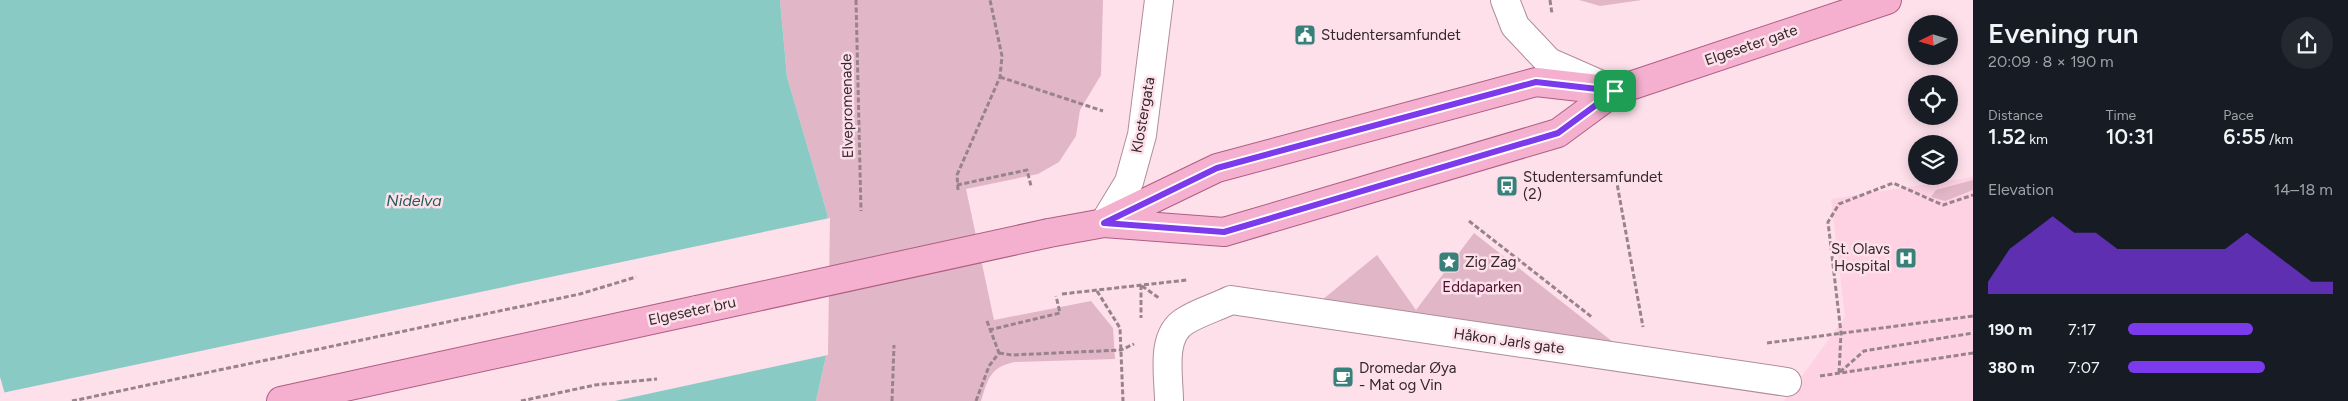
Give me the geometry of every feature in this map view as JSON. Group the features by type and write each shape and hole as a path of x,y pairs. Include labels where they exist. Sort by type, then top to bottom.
{"main road":[{"name":"Elgeseter gate","path":"1104,223 1224,232 1558,133 1615,91 1887,0"},
{"name":"Elgeseter gate","path":"1104,223 1217,168 1536,82 1615,91"},
{"name":"Elgeseter bru","path":"281,401 1049,233 1104,223"}],"street":[{"name":"Klostergata","path":"1104,223 1130,182 1142,135 1159,0"},
{"path":"1505,0 1515,26 1549,62 1615,91"},
{"name":"Håkon Jarls gate","path":"1168,401 1169,344 1174,331 1184,321 1232,300 1787,382"}],"path":[{"name":"Elvepromenade","path":"856,0 861,211"},
{"path":"958,190 957,176 1000,77 1002,56 990,0"},
{"path":"1550,0 1552,15"},
{"path":"1000,77 1103,111"},
{"path":"957,185 1027,170 1031,186"},
{"path":"1616,178 1650,362"},
{"path":"1839,373 1841,333 1828,222 1839,204 1893,183 1943,205 1973,195"},
{"path":"1469,221 1595,319"},
{"path":"72,401 580,294 636,277"},
{"path":"1062,294 1190,279"},
{"path":"1141,285 1141,323"},
{"path":"1097,290 1120,328 1123,401"},
{"path":"989,330 1060,313 1056,296"},
{"path":"1764,344 1973,316"},
{"path":"987,322 998,352"},
{"path":"1839,373 1864,351 1973,333"},
{"path":"998,352 1012,356 1121,350 1136,343 1139,338"},
{"path":"892,401 894,345"},
{"path":"976,401 989,366 998,352"},
{"path":"1787,382 1973,353"},
{"path":"521,401 595,385 657,379"}],"shaded area":[{"name":"St. Olavs Hospital","path":"1973,177 1973,401 1784,401 1845,317 1831,199 1921,185 1958,185 1958,179"}],"green space":[{"path":"780,0 1103,0 1101,75 1080,110 1076,136 1059,162 1038,174 966,189 994,320 1091,301 1113,328 1115,359 1015,362 1007,364 991,375 981,401 816,401 826,356 827,213 787,77"},
{"path":"1579,0 1642,0 1600,6"},
{"path":"1973,180 1973,190 1945,201 1931,197 1936,190"},
{"name":"Eddaparken","path":"1474,233 1622,349 1322,300 1377,255 1416,310"}],"water":[{"name":"Nidelva","path":"0,0 780,0 787,77 827,213 826,356 816,401 7,401 0,377"}],"pier":[{"path":"830,218 828,355 615,401 5,401 2,393"}],"place":[{"name":"Studentersamfundet","path":"1305,35"},
{"name":"Studentersamfundet (2)","path":"1507,186"},
{"name":"St. Olavs Hospital","path":"1906,258"},
{"name":"Zig Zag","path":"1449,262"},
{"name":"Dromedar Øya - Mat og Vin","path":"1343,377"}],"route":[{"path":"1536,82 1615,91 1558,133 1224,232 1104,223 1217,168 1536,82"}]}
